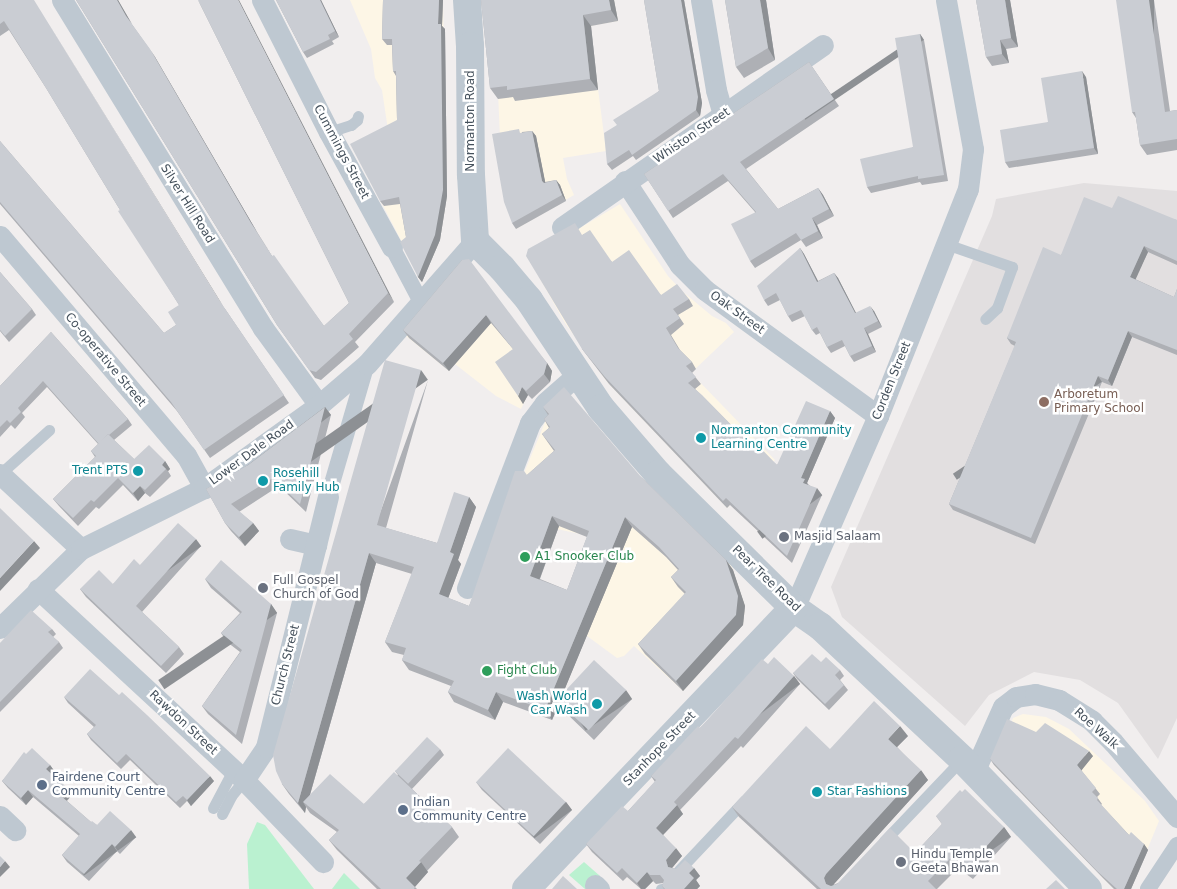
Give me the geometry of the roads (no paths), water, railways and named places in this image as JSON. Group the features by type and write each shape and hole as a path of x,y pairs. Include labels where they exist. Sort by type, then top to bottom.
{"street":[{"name":"Silver Hill Road","path":"62,0 263,328 319,405"},
{"name":"Cummings Street","path":"262,0 329,132 422,304"},
{"name":"Normanton Road","path":"467,0 475,241"},
{"path":"701,0 716,90 723,115"},
{"name":"Corden Street","path":"794,608 878,416 968,189 973,149 946,0"},
{"name":"Whiston Street","path":"562,227 823,45"},
{"name":"Oak Street","path":"626,181 680,265 705,290 878,416"},
{"name":"Co-operative Street","path":"0,236 186,455 204,488"},
{"name":"Lower Dale Road","path":"0,628 81,549 204,488 319,405 367,364 422,304 475,241"},
{"name":"Pear Tree Road","path":"475,241 502,268 529,300 601,408 652,468 794,608 820,626 968,766 1088,889"},
{"name":"Church Street","path":"238,775 266,747 328,497 367,364"},
{"path":"467,588 530,423 545,403 578,374"},
{"path":"0,474 81,549"},
{"path":"290,539 316,545"},
{"name":"Rawdon Street","path":"38,589 238,775 323,862"},
{"name":"Stanhope Street","path":"526,889 794,608"},
{"name":"Roe Walk","path":"968,766 1003,707 1016,697 1036,694 1059,700 1092,722 1113,742 1177,817"},
{"path":"1148,889 1177,845"}],"lane":[{"path":"329,132 351,125 357,120 358,116"},
{"path":"946,244 1012,267 997,308 985,319"},
{"path":"0,474 49,430"},
{"path":"878,847 968,766"},
{"path":"218,811 231,796 238,775"},
{"path":"680,870 752,792"}],"place":[{"name":"Arboretum Primary School","path":"1044,402"},
{"name":"Normanton Community Learning Centre","path":"701,438"},
{"name":"Trent PTS","path":"138,471"},
{"name":"Rosehill Family Hub","path":"263,481"},
{"name":"Masjid Salaam","path":"784,537"},
{"name":"A1 Snooker Club","path":"525,557"},
{"name":"Full Gospel Church of God","path":"263,588"},
{"name":"Fight Club","path":"487,671"},
{"name":"Wash World Car Wash","path":"597,704"},
{"name":"Fairdene Court Community Centre","path":"42,785"},
{"name":"Star Fashions","path":"817,792"},
{"name":"Indian Community Centre","path":"403,810"},
{"name":"Hindu Temple Geeta Bhawan","path":"901,862"}]}
